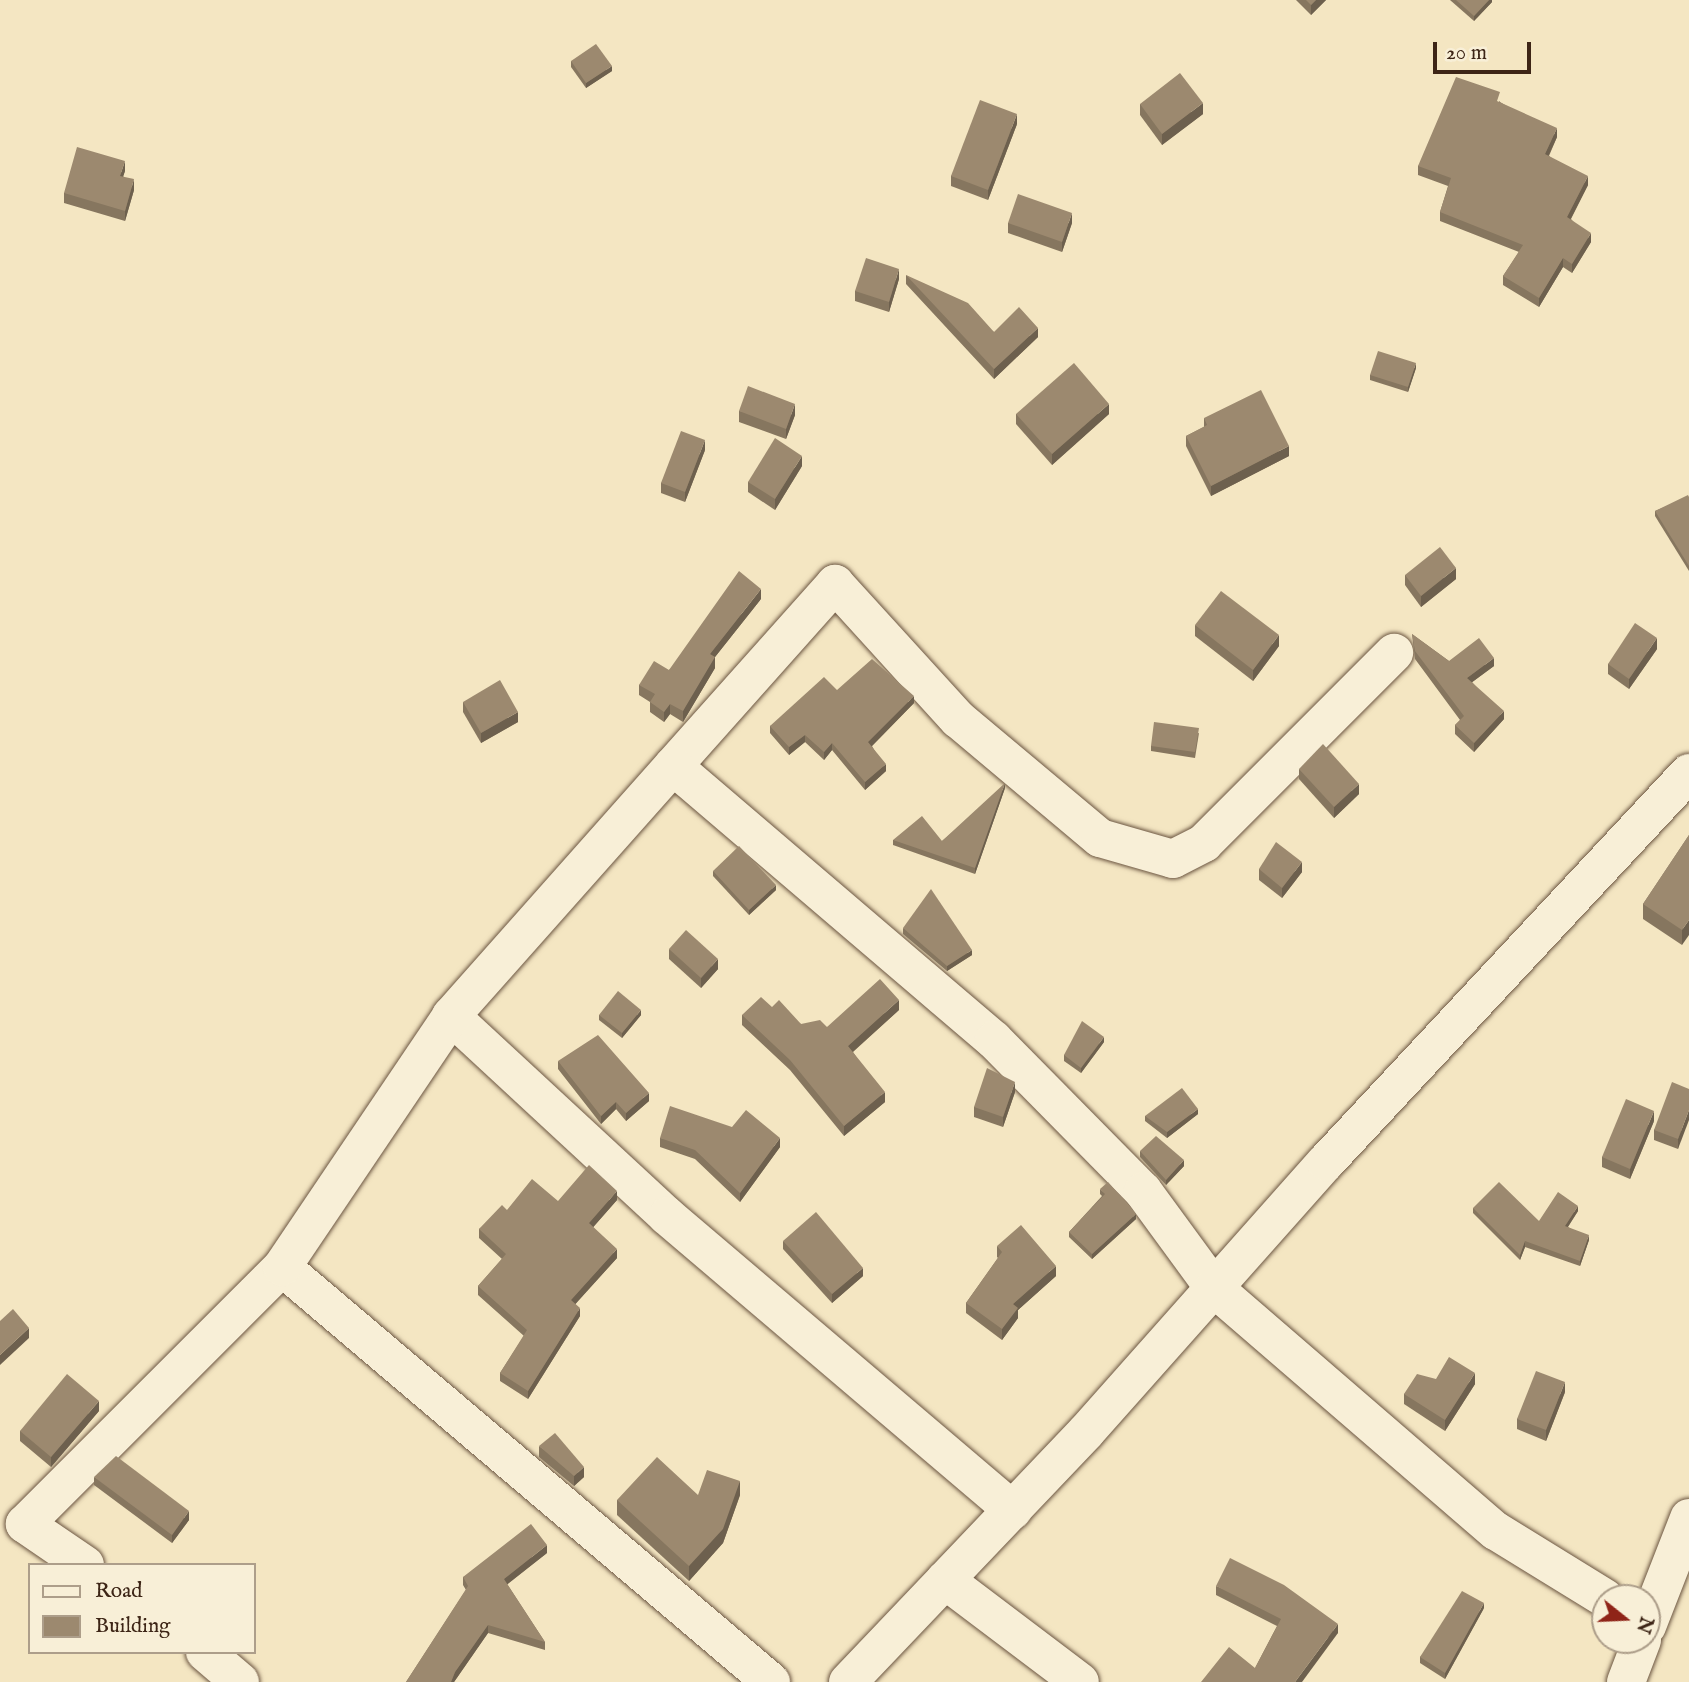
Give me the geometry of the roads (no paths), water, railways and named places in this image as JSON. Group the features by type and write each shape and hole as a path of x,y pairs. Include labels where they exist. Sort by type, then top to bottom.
{"street":[{"path":"82,1563 25,1524 282,1267 451,1016 835,584 958,719 1100,838 1173,859 1204,843 1394,653"},
{"path":"673,766 994,1040 1143,1191 1214,1288 1496,1531 1591,1589"},
{"path":"848,1682 1013,1510 1689,773"},
{"path":"451,1016 667,1216 1013,1510"},
{"path":"282,1267 771,1682"},
{"path":"1661,1590 1689,1518"},
{"path":"945,1580 1080,1682"},
{"path":"207,1654 240,1682"},
{"path":"1626,1682 1636,1654"}]}
